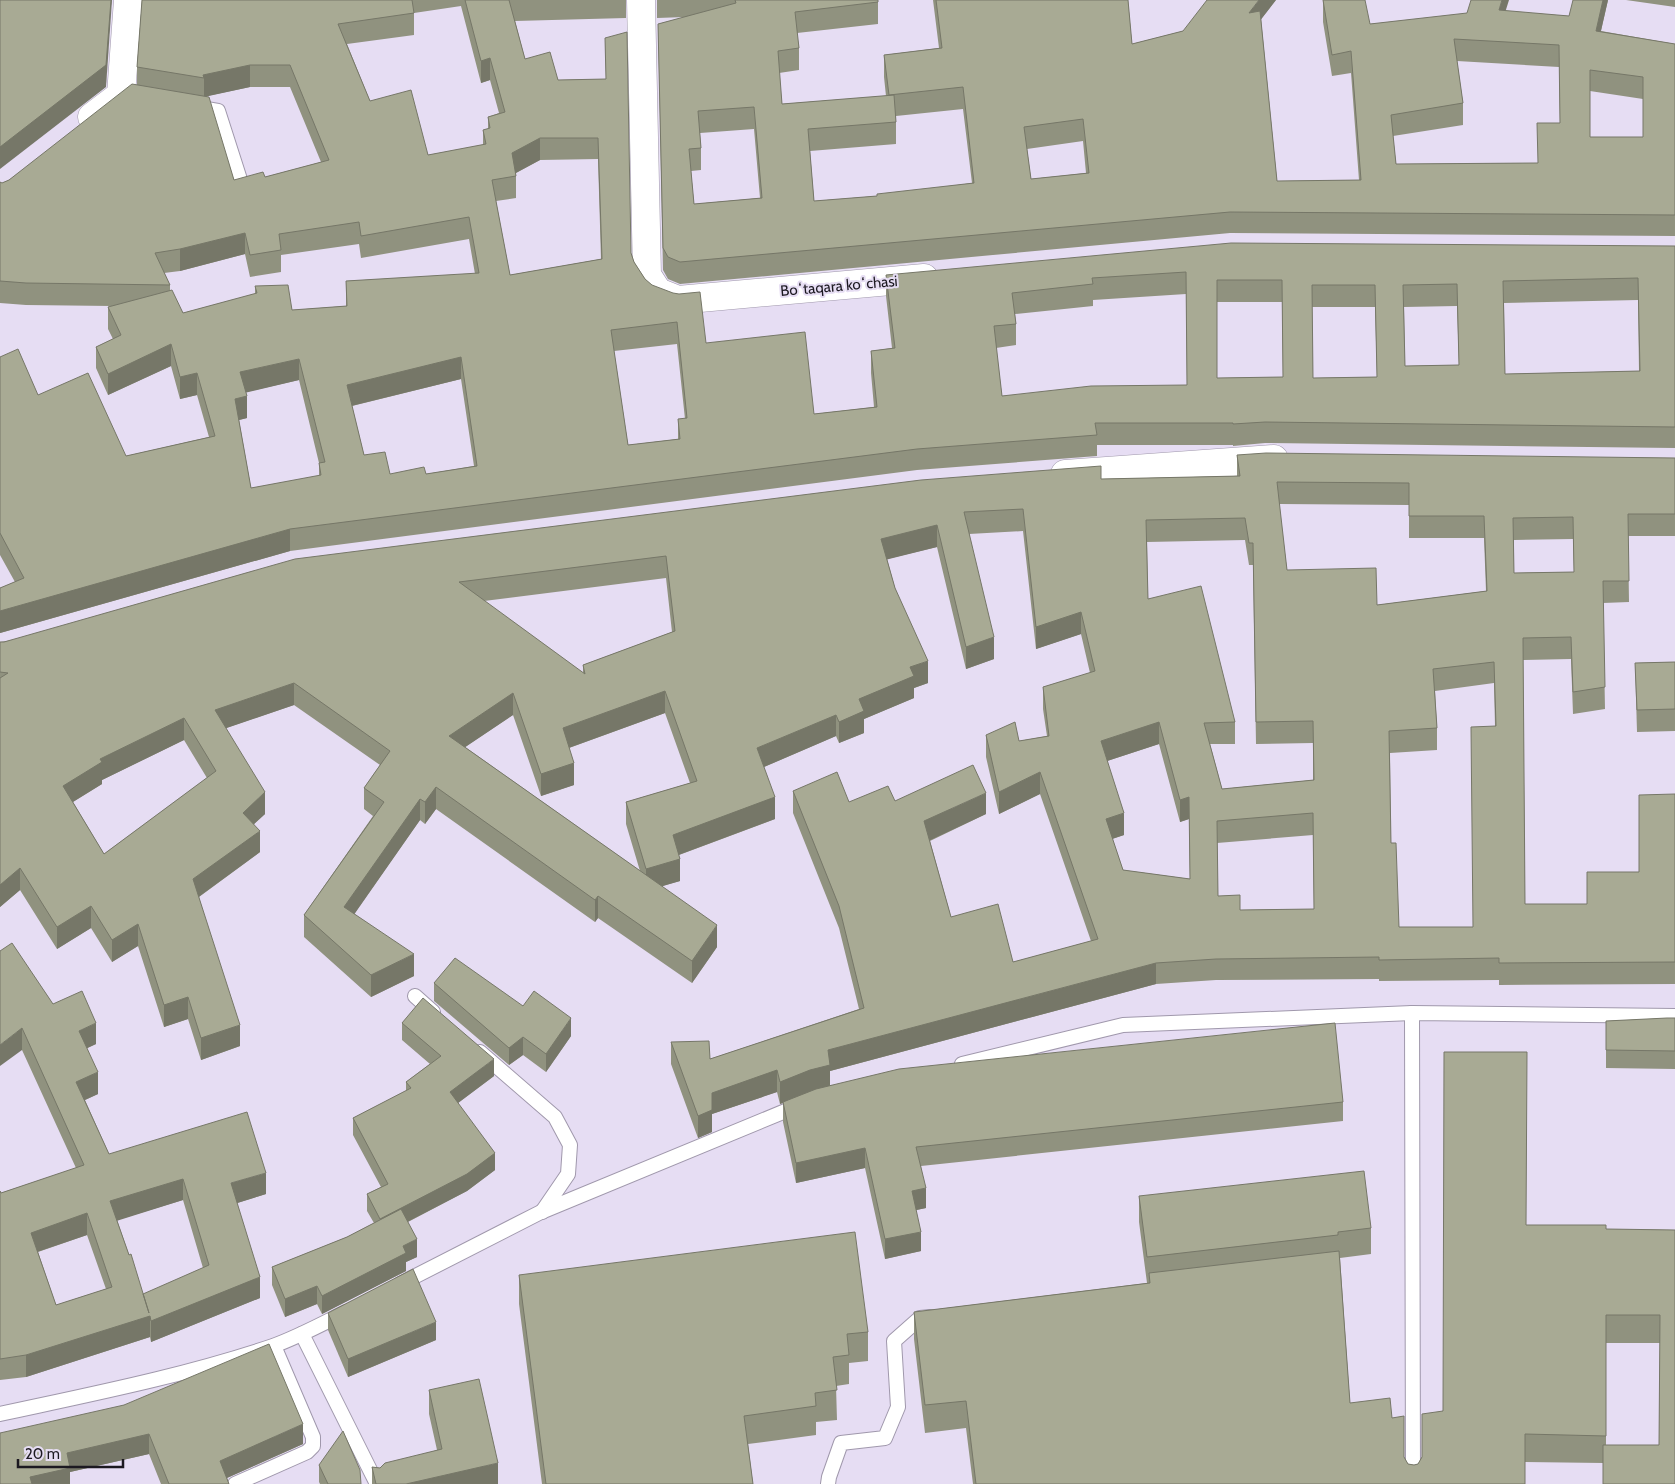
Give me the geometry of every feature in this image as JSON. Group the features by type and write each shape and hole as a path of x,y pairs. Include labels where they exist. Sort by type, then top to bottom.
{"street":[{"path":"75,130 126,96 128,0"},
{"name":"Boʻtaqara koʻchasi","path":"642,0 647,275 658,292 678,300 944,276"},
{"path":"1037,477 1265,459 1294,459"}],"lane":[{"path":"179,104 218,111 243,189"},
{"path":"415,996 445,1022"},
{"path":"1412,1013 1413,1484"},
{"path":"948,1067 1123,1025 1412,1013 1675,1016"},
{"path":"467,1041 555,1117 570,1145 568,1174 541,1212"},
{"path":"391,1289 541,1212 813,1100"},
{"path":"0,1414 175,1375 274,1346 355,1307"},
{"path":"828,1484 828,1477 841,1443 885,1438 898,1407 894,1341 920,1318 939,1316"},
{"path":"302,1334 377,1484"},
{"path":"235,1484 307,1452 313,1446 313,1437 274,1346"}],"building":[{"path":"0,0 111,0 106,65 0,147"},
{"path":"142,0 412,0 414,13 338,24 370,101 411,90 428,155 486,144 483,130 490,128 488,117 505,112 490,58 481,61 465,0 509,0 525,59 550,52 558,80 606,79 605,38 627,32 631,253 634,262 645,279 652,285 679,294 700,292 706,343 805,332 814,414 877,407 871,351 895,348 886,275 1231,243 1675,246 1675,427 1265,422 1233,424 1095,423 1097,435 917,449 290,529 0,611 0,588 24,578 0,533 0,357 18,349 38,395 88,373 126,456 215,436 197,373 180,377 171,344 108,374 96,347 121,335 108,307 172,290 183,313 257,293 255,286 288,285 292,310 347,306 346,281 479,273 469,217 361,236 359,222 279,234 281,250 250,255 245,233 180,249 155,253 170,285 0,281 0,182 9,180 132,84 209,97 234,180 263,172 265,177 329,160 290,65 250,65 203,75 204,78 137,67","holes":["540,138 598,138 602,259 510,275 492,180 516,176 512,153","1186,272 1187,385 1091,386 1002,396 994,326 1016,324 1012,293 1093,284 1092,278","1638,278 1640,371 1505,374 1503,281","1217,280 1282,280 1283,377 1217,378","1457,284 1459,365 1405,366 1403,285","1312,285 1375,285 1377,377 1313,378","677,322 687,418 678,419 680,439 628,445 611,330","461,357 477,466 426,474 424,467 390,474 385,452 364,455 347,385","299,359 325,462 319,463 321,475 251,488 235,399 247,396 240,372"]},
{"path":"735,0 878,0 878,2 795,12 799,48 778,51 782,104 894,95 896,122 808,129 814,201 877,196 877,194 974,183 963,87 889,95 884,55 942,48 936,0 1128,0 1132,44 1183,31 1207,0 1259,0 1249,13 1260,11 1277,181 1361,180 1351,51 1332,55 1323,0 1365,0 1370,24 1467,13 1471,0 1502,0 1499,10 1569,16 1573,0 1603,0 1596,31 1675,44 1675,215 1230,212 680,262 668,257 663,248 658,24 736,3","holes":["1454,39 1559,45 1560,123 1537,123 1538,163 1396,164 1391,115 1463,103","1590,70 1643,77 1643,137 1590,137","754,107 762,198 694,204 689,149 701,148 698,111","1083,119 1089,173 1031,179 1024,127"]},
{"path":"1266,453 1675,458 1675,514 1628,514 1629,581 1603,581 1605,687 1573,692 1571,637 1523,638 1525,904 1587,904 1587,872 1639,872 1639,795 1675,794 1675,962 1499,963 1499,958 1379,960 1379,957 1216,959 1156,963 828,1050 830,1065 810,1070 780,1082 777,1070 712,1093 712,1110 698,1116 671,1042 709,1041 710,1059 864,1008 839,906 793,791 837,772 849,802 888,786 895,801 973,765 986,793 924,821 951,917 998,904 1013,962 1098,939 1040,772 999,792 986,735 1015,722 1019,741 1049,736 1043,687 1095,671 1081,612 1036,627 1023,509 964,512 994,637 966,647 937,525 881,539 895,588 928,661 910,667 914,676 859,699 864,711 839,722 836,715 757,748 775,797 673,835 680,859 646,869 626,802 697,781 665,691 563,728 574,763 541,774 513,693 449,736 717,925 692,961 598,896 595,900 436,787 425,802 420,799 344,907 414,954 371,975 304,915 384,802 364,788 390,751 294,683 215,710 265,792 243,813 260,831 193,879 240,1025 201,1038 188,997 164,1005 138,924 112,940 91,906 57,927 20,868 0,885 0,678 8,673 0,672 0,642 295,559 921,480 1101,466 1101,479 1240,476 1237,455","holes":["1277,482 1409,483 1409,516 1484,516 1487,591 1377,605 1376,568 1287,570","1573,517 1574,572 1514,573 1513,518","1245,518 1249,543 1253,543 1256,722 1313,721 1314,780 1222,789 1204,723 1235,722 1201,586 1148,599 1146,520","666,556 675,631 583,665 585,674 459,582","1494,662 1496,726 1471,727 1473,927 1399,927 1396,843 1391,843 1389,731 1437,728 1433,669","184,718 216,771 104,854 63,786 102,762 100,759","1159,722 1180,800 1189,797 1190,879 1123,870 1106,819 1124,813 1101,741","1313,813 1314,909 1240,910 1240,895 1218,896 1217,821"]},
{"path":"1675,662 1675,709 1637,710 1635,663"},
{"path":"12,943 53,1004 82,991 96,1023 79,1031 98,1072 76,1082 109,1154 247,1112 266,1173 231,1183 260,1277 151,1321 150,1316 26,1355 0,1359 0,1191 1,1193 84,1165 22,1028 0,1045 0,951","holes":["183,1179 209,1265 143,1294 131,1254 129,1255 110,1201","87,1213 112,1287 56,1305 31,1233"]},
{"path":"455,958 523,1006 534,991 571,1018 546,1054 523,1037 509,1048 434,983"},
{"path":"423,998 494,1059 450,1092 495,1153 467,1174 380,1219 367,1194 388,1184 353,1118 411,1088 406,1082 441,1056 402,1023"},
{"path":"1675,1018 1675,1051 1606,1050 1606,1021"},
{"path":"1335,1023 1343,1102 916,1147 926,1188 912,1191 921,1232 885,1239 865,1148 796,1163 783,1102 816,1089 899,1069"},
{"path":"1444,1052 1527,1052 1526,1225 1606,1225 1606,1229 1675,1230 1675,1484 1603,1484 1603,1445 1659,1445 1660,1315 1606,1315 1606,1436 1525,1434 1525,1484 976,1484 966,1401 925,1405 914,1312 1150,1283 1149,1273 1339,1251 1350,1403 1390,1398 1392,1418 1404,1416 1404,1457 1408,1464 1418,1464 1422,1457 1422,1414 1443,1411"},
{"path":"1364,1171 1371,1228 1338,1232 1338,1235 1147,1257 1139,1196"},
{"path":"401,1209 417,1239 403,1246 406,1253 322,1296 317,1286 285,1299 272,1267 347,1237"},
{"path":"855,1232 868,1332 847,1334 849,1355 833,1357 837,1390 815,1393 816,1406 744,1416 753,1484 546,1484 519,1275"},
{"path":"413,1269 436,1322 348,1359 328,1313"},
{"path":"269,1344 303,1424 220,1461 229,1484 169,1484 149,1434 67,1453 70,1468 30,1477 32,1484 0,1484 0,1433 124,1405"},
{"path":"479,1379 498,1463 406,1484 376,1484 372,1467 380,1468 385,1463 442,1449 429,1390"},
{"path":"343,1431 360,1470 361,1484 328,1484 319,1465"}]}
